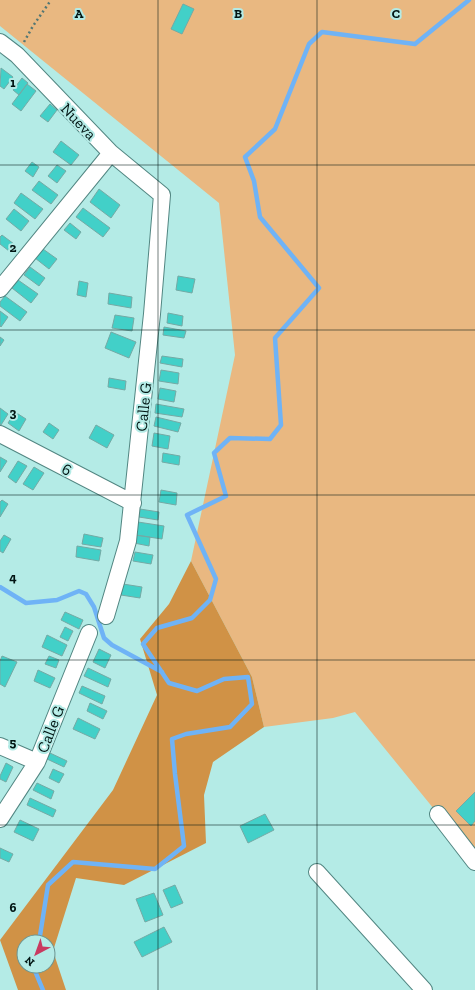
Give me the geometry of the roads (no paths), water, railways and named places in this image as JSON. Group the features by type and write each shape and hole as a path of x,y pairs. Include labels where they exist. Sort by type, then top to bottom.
{"street":[{"name":"Nueva","path":"0,42 17,55 111,153 162,195"},
{"path":"0,289 111,153"},
{"name":"Calle G","path":"106,616 128,541 133,504 162,195"},
{"name":"6","path":"0,434 133,504"},
{"name":"Calle G","path":"0,819 37,762 89,633"},
{"path":"0,746 37,762"},
{"path":"438,814 475,862"},
{"path":"317,872 424,990"}],"waterway":[{"path":"40,934 48,885 73,862 155,869 184,846 172,739 186,734 230,727 252,704 248,677 224,679 197,691 169,683 143,644 157,628 192,618 210,600 216,579 187,515 226,496 214,453 230,438 270,439 281,425 275,338 319,288 260,217 254,181 245,157 275,129 309,44 322,32 415,44 469,0"},
{"path":"0,587 26,603 57,600 79,591 86,594 94,607 104,638 112,645 162,672"},
{"path":"36,974 43,990"}]}
